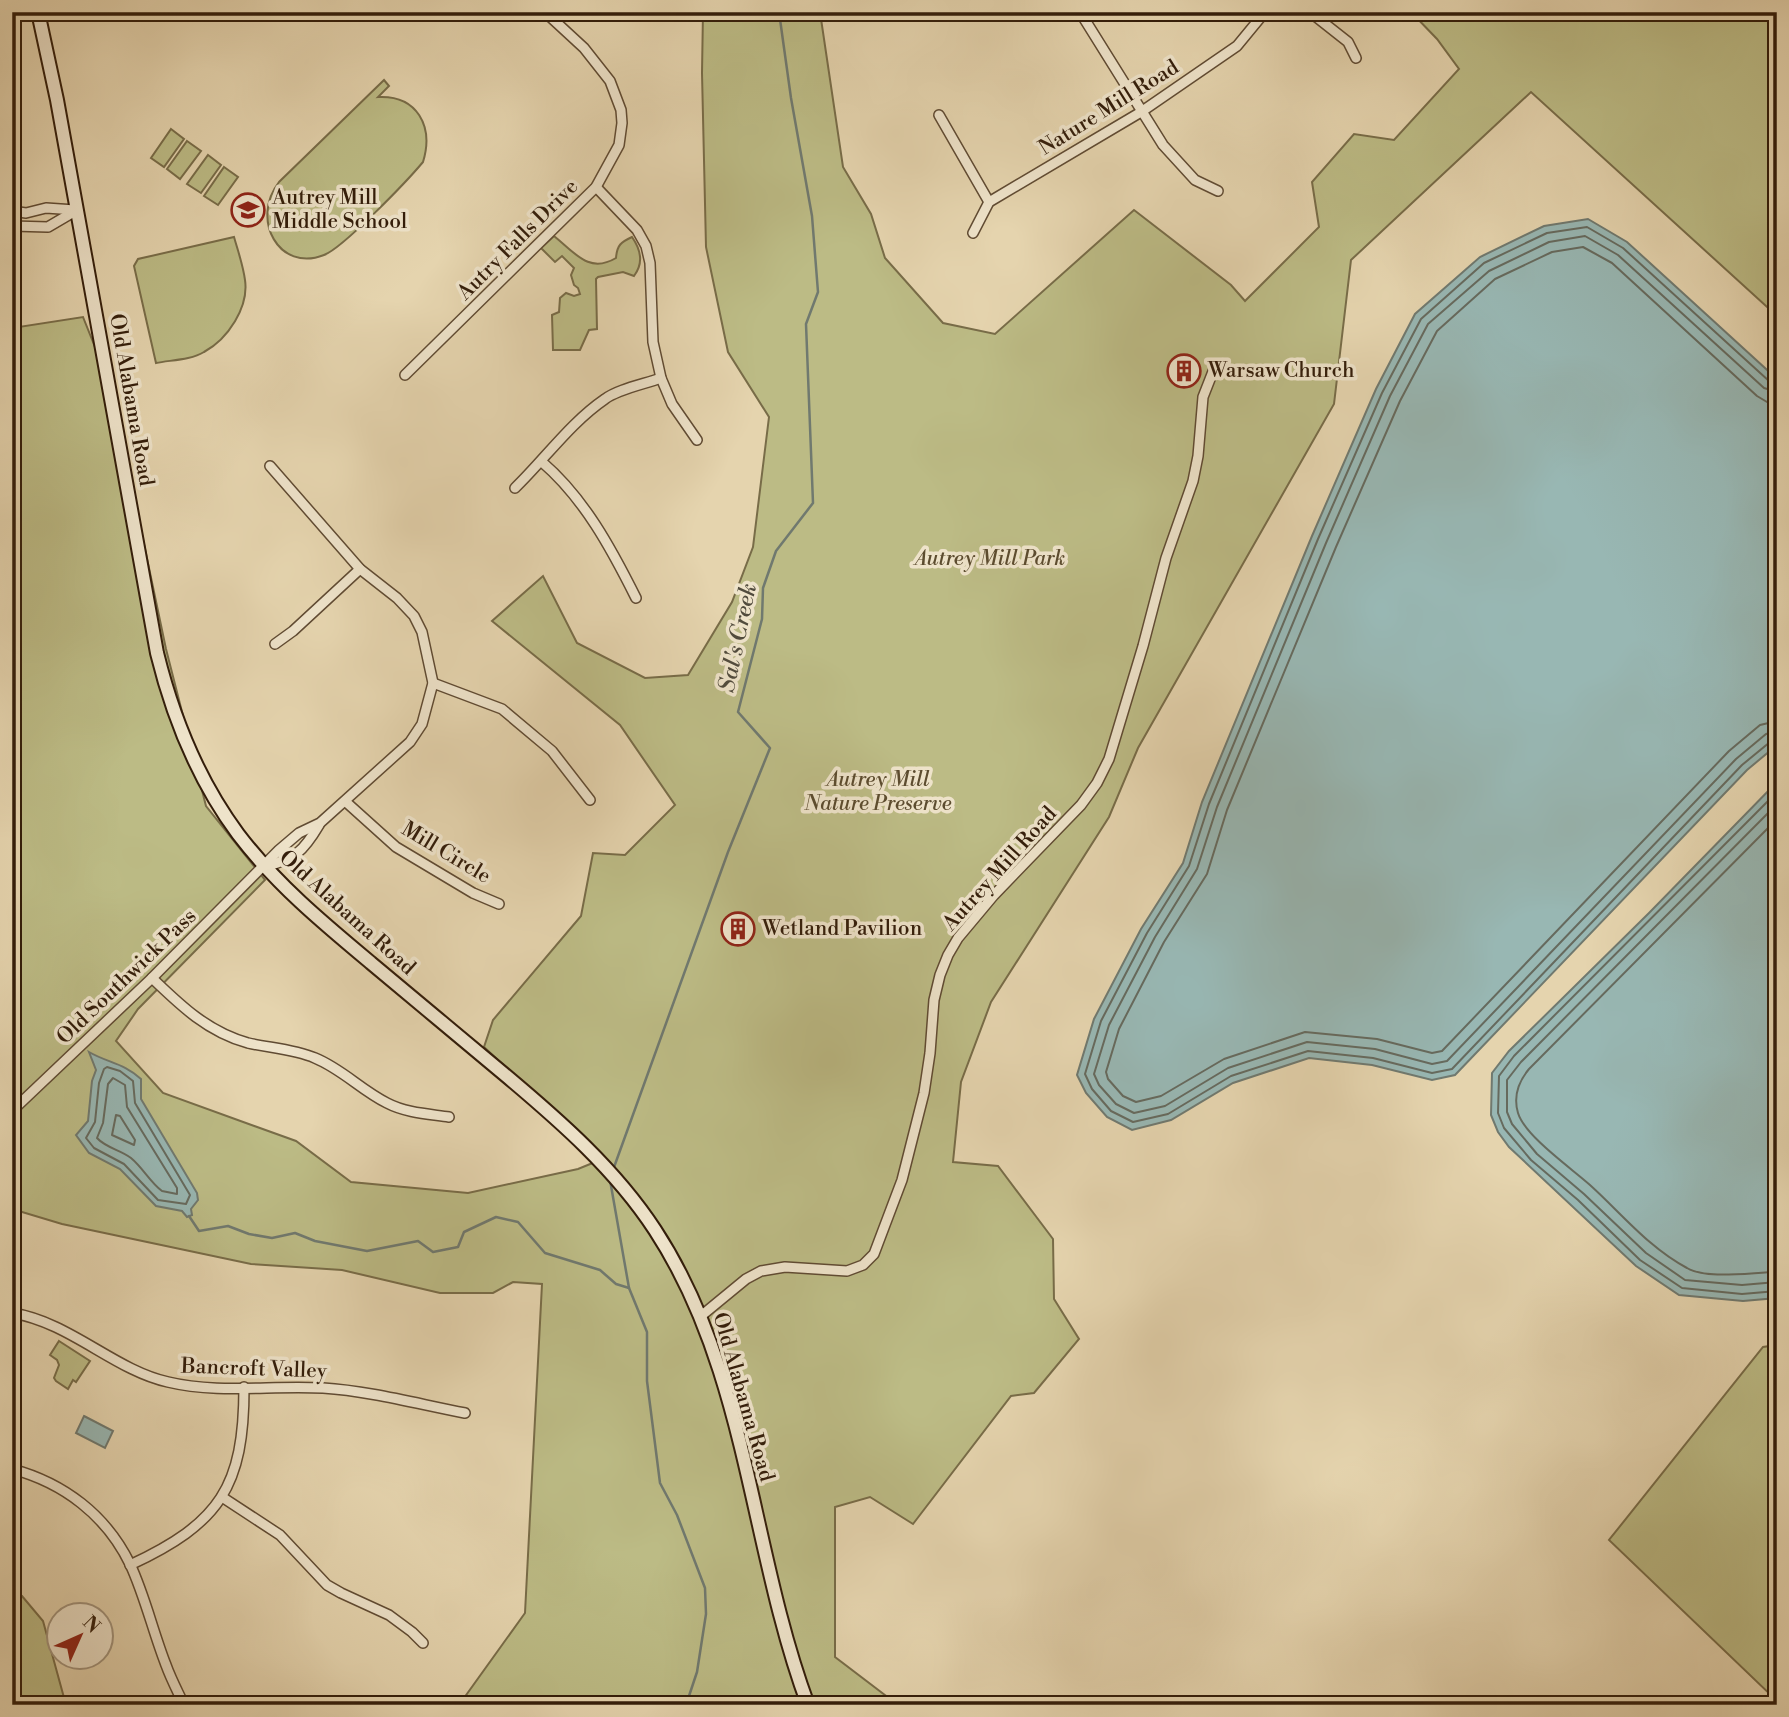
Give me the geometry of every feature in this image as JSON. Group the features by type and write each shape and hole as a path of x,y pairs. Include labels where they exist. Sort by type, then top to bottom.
{"main road":[{"name":"Old Alabama Road","path":"38,12 57,100 164,682 190,752 211,793 236,832 264,867 308,911 542,1106 593,1153 626,1190 655,1229 682,1275 701,1316 725,1390 788,1645 807,1705"}],"street":[{"name":"Autry Falls Drive","path":"405,375 596,187 618,145 622,123 621,110 610,80 584,48 545,12"},
{"path":"1080,12 1163,145 1195,180 1218,191"},
{"name":"Nature Mill Road","path":"989,202 1141,112 1237,46 1265,12"},
{"path":"1310,12 1348,42 1356,58"},
{"path":"939,115 989,202 973,233"},
{"path":"596,187 637,230 646,246 653,342 661,378 672,404 697,440"},
{"path":"12,211 26,213 46,208 77,210"},
{"path":"12,226 48,227 77,210"},
{"name":"Autrey Mill Road","path":"701,1316 746,1279 761,1271 785,1267 848,1271 863,1265 874,1254 902,1181 924,1093 934,1000 948,955 995,895 1081,805 1097,783 1109,759 1166,558 1193,481 1203,397 1214,369"},
{"path":"515,488 557,442 606,397 661,378"},
{"path":"542,461 562,479 582,504 636,597"},
{"path":"264,867 288,861 308,843 320,823 410,742 422,724 433,683 422,632 414,616 397,598 359,569 270,466"},
{"path":"275,644 293,631 359,569"},
{"path":"433,683 502,709 552,751 590,800"},
{"name":"Mill Circle","path":"346,802 396,847 473,893 499,904"},
{"name":"Old Southwick Pass","path":"12,1111 299,833 320,823"},
{"path":"152,978 188,1012 220,1032 247,1042 314,1057 338,1069 389,1104 410,1111 449,1117"},
{"name":"Bancroft Valley","path":"12,1313 55,1327 135,1369 166,1382 200,1387 328,1388 465,1413"},
{"path":"131,1565 182,1538 206,1517 222,1497 241,1450 244,1387"},
{"path":"12,1469 58,1486 100,1519 115,1538 131,1565 166,1667 184,1705"},
{"path":"222,1497 280,1535 327,1585 389,1615 422,1643"}],"green space":[{"path":"703,12 820,12 843,167 871,214 885,258 943,323 995,334 1134,210 1231,285 1245,301 1319,227 1312,182 1354,134 1394,140 1459,69 1437,39 1411,12 1522,21 1530,12 1777,12 1777,316 1531,92 1351,260 1334,404 1138,748 1109,817 991,1002 961,1082 953,1162 998,1166 1053,1239 1054,1299 1079,1339 1034,1393 1011,1396 913,1524 870,1497 835,1507 835,1657 898,1705 459,1705 525,1613 542,1284 513,1282 493,1293 440,1293 342,1270 251,1264 62,1224 12,1209 12,328 83,317 111,387 166,649 206,806 265,880 138,1009 116,1041 163,1093 296,1141 351,1182 468,1193 578,1169 600,1160 582,1138 484,1047 493,1020 581,916 593,853 625,855 675,805 620,725 492,621 543,576 577,643 645,678 688,675 732,602 753,547 769,417 728,352 706,247","holes":["722,1331 749,1455 710,1333"]},
{"path":"384,80 389,86 378,97 403,101 419,115 424,125 426,149 423,162 375,213 333,250 308,259 282,250 274,239 267,212 271,196 279,182"},
{"path":"171,129 184,139 164,167 151,158"},
{"path":"187,141 201,151 180,179 167,169"},
{"path":"208,155 221,165 201,193 187,184"},
{"path":"224,167 238,177 218,205 204,196"},
{"path":"554,236 590,263 598,264 616,258 620,244 632,237 638,247 640,261 634,276 623,272 596,279 597,329 589,330 580,350 553,350 552,315 559,312 560,298 566,293 574,296 580,294 571,275 574,268 562,256 555,262 541,248"},
{"path":"234,237 243,269 245,290 244,301 229,331 199,355 156,363 134,266 138,259"},
{"path":"59,1341 90,1361 68,1389 54,1378 59,1365 50,1355"},
{"path":"1777,1345 1777,1701 1609,1540 1763,1347"},
{"path":"12,1595 22,1596 43,1621 46,1632 46,1672 57,1672 66,1705 12,1705"}],"water":[{"path":"1588,219 1627,242 1777,379 1777,745 1747,770 1455,1075 1432,1080 1372,1065 1309,1058 1233,1083 1171,1120 1132,1130 1107,1117 1086,1093 1077,1075 1094,1019 1141,929 1183,863 1202,802 1376,389 1415,314 1480,257 1544,226"},
{"path":"1777,782 1777,1298 1743,1301 1679,1295 1636,1266 1509,1147 1498,1132 1491,1115 1492,1073 1509,1051"},
{"path":"89,1052 141,1079 141,1099 197,1193 198,1200 191,1209 192,1215 187,1217 182,1211 156,1206 120,1169 89,1153 76,1135 88,1121 92,1081 96,1070"},
{"path":"84,1416 113,1431 105,1448 76,1433"}],"waterway":[{"name":"Sal's Creek","path":"613,1170 728,852 770,748 738,712 762,619 763,588 776,551 813,503 806,324 818,292 812,216 779,12"},
{"path":"610,1180 629,1288 647,1332 647,1381 660,1483 677,1515 705,1588 706,1614 697,1672 686,1705"},
{"path":"189,1216 199,1231 228,1226 249,1234 272,1238 295,1233 315,1241 367,1251 418,1241 433,1252 458,1247 464,1232 496,1217 518,1222 545,1253 600,1270 616,1284 629,1288"}],"place":[{"name":"Autrey Mill Middle School","path":"248,210"},
{"name":"Warsaw Church","path":"1184,371"},
{"name":"Wetland Pavilion","path":"738,929"}],"park label":[{"name":"Autrey Mill Park","path":"990,559"},
{"name":"Autrey Mill Nature Preserve","path":"878,792"}]}
